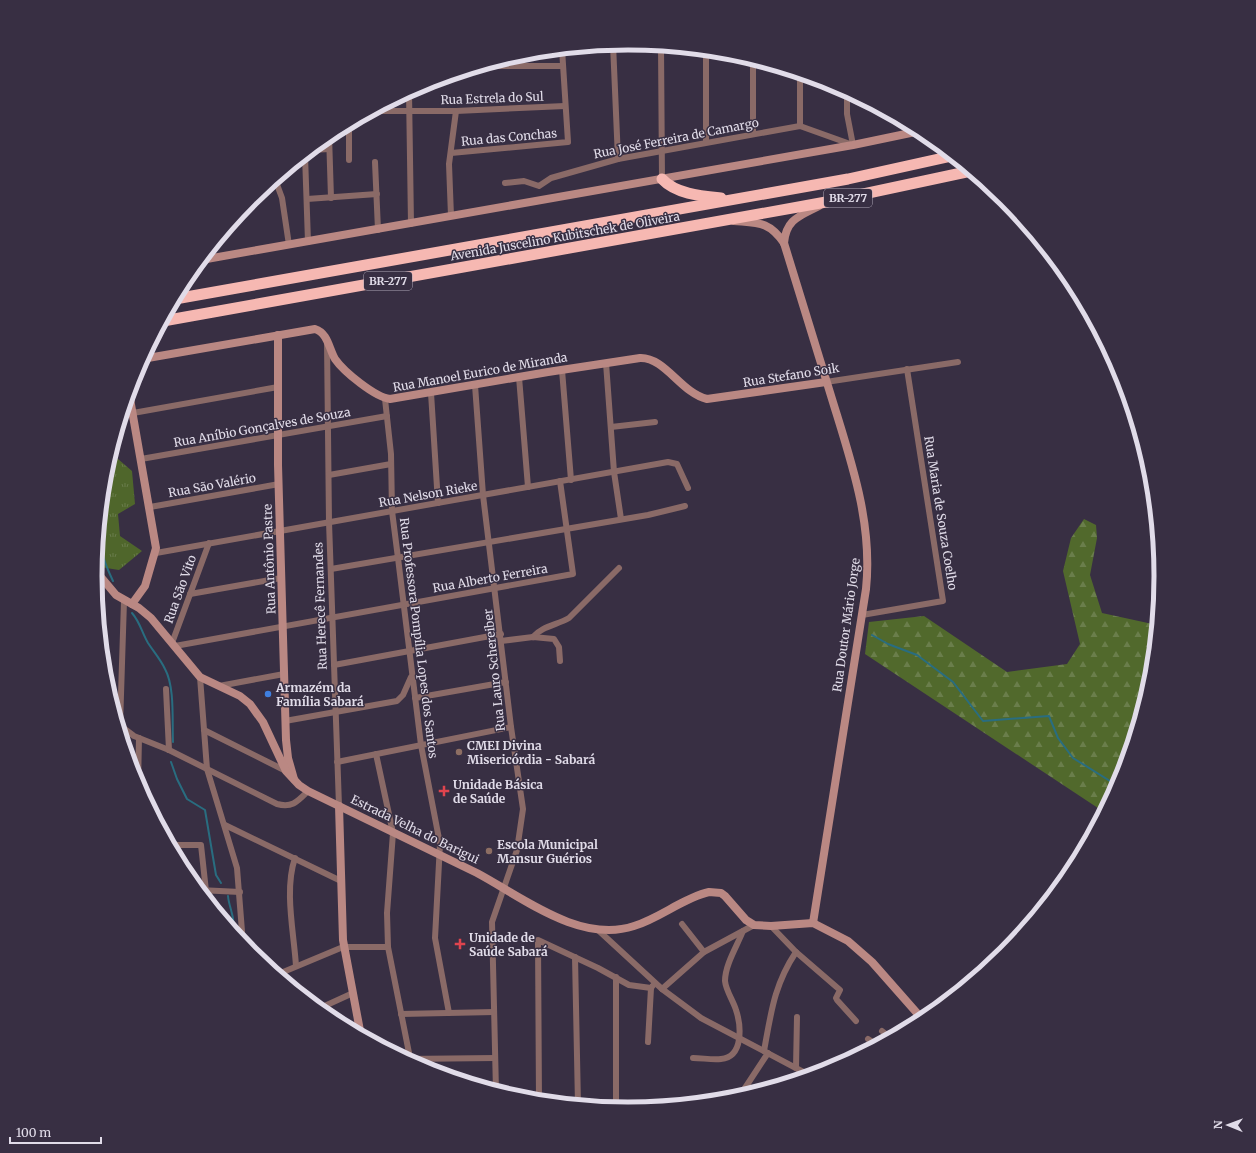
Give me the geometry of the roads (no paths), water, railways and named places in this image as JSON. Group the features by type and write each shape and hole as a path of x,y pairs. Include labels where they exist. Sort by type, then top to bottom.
{"highway":[{"name":"Avenida Juscelino Kubitschek de Oliveira","path":"182,297 734,200 878,173 947,157"},
{"name":"Avenida Juscelino Kubitschek de Oliveira","path":"168,320 826,202 965,172"},
{"path":"662,178 672,187 682,191 706,197 734,200"}],"street":[{"path":"613,50 618,159"},
{"path":"660,51 660,151 662,178"},
{"path":"562,55 565,106"},
{"path":"706,56 706,142"},
{"path":"753,65 753,133"},
{"path":"500,66 563,66"},
{"path":"800,79 800,126"},
{"path":"409,98 411,224"},
{"path":"847,98 847,114 853,145"},
{"name":"Rua Estrela do Sul","path":"383,111 456,111 565,106"},
{"name":"Rua das Conchas","path":"451,153 568,142 565,106"},
{"path":"451,216 449,174 456,111"},
{"name":"Rua José Ferreira de Camargo","path":"505,183 524,181 539,186 551,178 618,159 753,133 800,126 853,145"},
{"path":"348,160 349,131"},
{"path":"208,259 853,145 911,133"},
{"path":"329,143 331,198"},
{"path":"320,149 329,149"},
{"path":"305,161 308,242"},
{"path":"375,162 378,230"},
{"path":"277,185 282,198 289,245"},
{"path":"306,200 377,194"},
{"path":"784,243 786,230 792,221 826,202"},
{"name":"Rua Doutor Mário Jorge","path":"723,221 762,224 775,231 784,243 851,464 864,519 868,562 862,616 813,923"},
{"path":"150,358 315,329 322,333 326,340"},
{"name":"Rua Antônio Pastre","path":"278,335 278,484 285,721 288,758 295,782"},
{"name":"Rua Manoel Eurico de Miranda","path":"326,340 334,357 342,366 371,390 385,399 400,399 519,377 640,358"},
{"name":"Rua Herecê Fernandes","path":"326,340 329,522 344,947 360,1029"},
{"name":"Rua Stefano Soik","path":"640,358 648,359 656,363 691,393 706,399 958,362"},
{"path":"606,363 614,472 621,519"},
{"name":"Rua Maria de Souza Coelho","path":"862,616 944,601 907,369"},
{"path":"562,370 570,480"},
{"path":"519,377 528,487"},
{"name":"Rua Lauro Schereiber","path":"475,385 483,495 496,588 511,727 522,797 523,819 517,850 494,913 492,927 496,1086"},
{"path":"133,413 278,387"},
{"path":"432,393 438,503"},
{"name":"Rua Professora Pompília Lopes dos Santos","path":"385,399 391,464 392,511 420,745 439,839 440,855 435,900 435,938 449,1013"},
{"path":"120,715 128,603 142,592 156,553 156,537 131,402"},
{"name":"Rua Aníbio Gonçalves de Souza","path":"141,459 387,416"},
{"path":"611,427 655,422"},
{"name":"Rua Nelson Rieke","path":"156,553 560,481 674,463 679,466 688,488"},
{"path":"329,475 391,464"},
{"path":"560,481 567,529"},
{"name":"Rua São Valério","path":"150,507 278,484"},
{"path":"331,569 567,529 685,506"},
{"name":"Rua Alberto Ferreira","path":"173,644 403,605 573,574 567,529"},
{"name":"Rua São Vito","path":"173,644 209,543"},
{"path":"533,637 541,629 569,618 619,568"},
{"name":"Estrada Velha do Barigui","path":"102,577 116,595 150,618 200,677 240,696 255,709 263,722 286,771 295,782 308,791 477,873 504,889 572,923 598,930 617,930 634,926 709,892 721,893 743,917 754,925"},
{"path":"190,594 281,578"},
{"path":"334,665 409,651 501,638 533,637 554,639 559,646 560,661"},
{"path":"218,686 284,674"},
{"path":"285,721 397,701 404,695 412,676"},
{"path":"200,677 207,769 237,868 240,892 241,933"},
{"path":"415,698 506,682"},
{"path":"166,689 169,750"},
{"path":"337,762 511,727"},
{"path":"124,728 139,738 169,750 283,806 293,805 308,791"},
{"path":"204,730 286,771"},
{"path":"138,769 139,738"},
{"path":"376,754 393,832 387,913 388,947 408,1055"},
{"path":"225,825 341,881"},
{"path":"175,845 201,845 206,891 240,892"},
{"path":"295,858 291,871 290,886 296,966"},
{"path":"662,989 704,952 754,925 771,926 813,923 836,934 858,949 878,969 918,1016"},
{"path":"682,924 704,952"},
{"path":"771,926 796,952 840,990 836,998 837,1000 856,1020"},
{"path":"598,930 653,985 662,989 701,1018 739,1040 766,1052 804,1072"},
{"path":"693,1058 722,1059 729,1056 736,1048 739,1040 740,1023 725,981 728,967 744,931"},
{"path":"539,1095 538,940 616,977 629,985 653,985"},
{"path":"282,972 344,947 388,947"},
{"path":"743,1090 766,1052 773,1002 783,971 796,952"},
{"path":"575,957 578,1100"},
{"path":"616,977 616,1103"},
{"path":"648,1042 653,985"},
{"path":"324,1006 353,993"},
{"path":"401,1014 494,1012"},
{"path":"796,1068 797,1017"},
{"path":"882,1031 887,1035"},
{"path":"868,1039 873,1042"},
{"path":"421,1061 495,1058"}],"waterway":[{"path":"103,555 113,581"},
{"path":"132,613 168,676 172,694 173,742"},
{"path":"872,635 888,644 917,655 953,682 983,721 1049,716 1058,738 1073,758 1112,782"},
{"path":"171,762 177,779 187,799 205,810 216,875 221,883"},
{"path":"228,896 234,926"}],"place":[{"name":"Armazém da Família Sabará","path":"268,694"},
{"name":"CMEI Divina Misericórdia - Sabará","path":"459,752"},
{"name":"Unidade Básica de Saúde","path":"444,791"},
{"name":"Escola Municipal Mansur Guérios","path":"489,851"},
{"name":"Unidade de Saúde Sabará","path":"460,944"}]}
